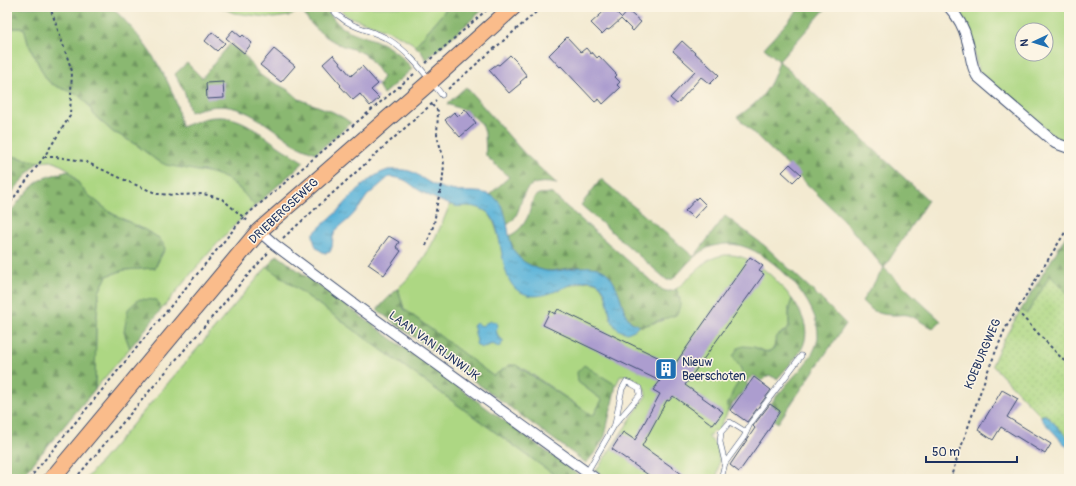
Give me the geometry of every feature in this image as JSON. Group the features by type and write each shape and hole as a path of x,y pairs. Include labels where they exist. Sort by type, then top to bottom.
{"main road":[{"name":"DRIEBERGSEWEG","path":"52,479 260,230 431,81 513,7"}],"street":[{"path":"949,7 965,31 973,69 977,76 1055,143 1069,148"},
{"name":"LAAN VAN RIJNWIJK","path":"260,230 275,245 365,312 596,479"}],"lane":[{"path":"331,7 338,16 348,23 385,38 401,49 420,68 442,94"},
{"path":"721,479 725,463 744,437 750,424 802,356"},
{"path":"587,472 615,424 640,395 639,388 632,384 626,382 622,389 615,424"},
{"path":"725,463 720,442 721,432 730,422 746,432"}],"path":[{"path":"7,207 44,157 70,116 72,71 50,7"},
{"path":"420,68 490,7"},
{"path":"442,94 542,7"},
{"name":"DRIEBERGSEWEG","path":"75,479 275,245 442,94"},
{"path":"426,246 434,224 442,184 444,165 437,136 438,111 431,104"},
{"path":"44,157 84,161 158,194 204,194 222,199 243,218"},
{"name":"KOEBURGWEG","path":"950,479 987,373 1005,329 1069,226"},
{"path":"1017,311 1069,366"}],"green space":[{"path":"7,7 111,7 139,37 156,60 175,100 181,127 207,118 226,117 245,123 254,128 278,146 304,162 255,206 236,185 227,179 204,171 166,165 156,160 138,146 114,133 95,116 86,102 78,95 50,83 45,77 28,43 24,28 7,28"},
{"path":"220,7 300,7 302,10 289,16 274,18 234,13"},
{"path":"300,7 325,7 336,22 342,27 353,33 385,45 402,58 412,69 383,94 378,85 383,77 369,58 363,53 343,46 323,35 308,20"},
{"path":"338,7 448,7 415,46 402,37 389,31 347,16"},
{"path":"448,7 486,7 426,60 421,51 415,46"},
{"path":"801,7 827,7 779,61 764,48"},
{"path":"956,7 1069,7 1069,143 1050,133 978,71 970,30"},
{"path":"7,28 24,28 28,43 45,77 50,83 78,95 86,102 95,116 114,133 138,146 156,160 224,177 236,186 255,206 218,243 161,310 157,300 124,332 130,348 95,389 96,326 99,292 107,276 124,270 155,268 165,249 159,238 111,213 86,193 68,169 51,161 38,162 7,155"},
{"path":"230,44 245,56 259,74 266,79 290,91 299,99 333,112 351,123 316,153 293,143 254,116 235,108 215,106 190,112 185,93 175,74 187,63 202,78"},
{"path":"779,61 928,200 884,268 839,215 737,117 759,100 764,94 769,87"},
{"path":"466,87 524,153 557,184 542,183 533,185 527,189 514,219 507,225 502,207 489,195 509,177 486,156 485,133 482,124 467,111 447,104"},
{"path":"7,155 38,162 7,198"},
{"path":"69,171 86,193 111,213 159,238 165,249 155,268 124,270 107,276 99,292 96,326 95,389 20,479 11,479 7,477 7,217 24,195 39,181 47,177"},
{"path":"601,179 694,257 725,216 765,246 846,324 778,423 768,416 768,408 809,358 818,337 817,323 803,295 793,282 768,259 755,251 733,244 721,244 704,250 693,258 673,279 667,280 581,205"},
{"path":"539,194 552,194 658,287 667,291 676,289 680,302 676,315 643,326 637,325 629,320 618,291 608,275 578,267 550,271 540,270 527,265 522,261 517,256 509,236 518,230 525,222 534,197"},
{"path":"450,204 456,206 474,206 485,211 493,220 505,266 565,285 574,285 588,281 595,282 602,288 608,303 610,318 634,330 639,326 664,320 680,298 676,289 698,268 718,256 731,255 743,257 754,263 775,280 792,299 789,308 789,326 787,330 782,332 775,342 774,348 771,350 764,351 754,347 736,361 742,373 741,379 727,405 728,411 717,433 714,430 708,437 715,444 719,456 719,466 716,479 608,479 596,471 646,396 644,387 638,381 621,375 616,385 603,377 578,382 602,400 593,416 524,369 510,365 493,376 404,309 398,288 415,271 429,249","holes":["482,327 496,330 498,337 504,341 485,347 478,340 475,330"]},
{"path":"1069,231 1069,295 1050,277 1026,315 1021,310"},
{"path":"277,255 584,479 560,479 267,267"},
{"path":"267,267 560,479 86,479"},
{"path":"884,268 941,321 933,328 911,316 881,313 866,305 862,301"},
{"path":"1050,276 1069,295 1069,439 1046,415 1041,416 992,365 998,350 1021,310 1027,314"},
{"path":"398,288 404,309 493,376 510,365 516,365 593,416 602,400 578,382 577,372 584,365 616,385 605,436 597,450 586,463 377,310"},
{"path":"139,299 157,300 161,310 130,348 124,332 128,309"},
{"path":"792,299 799,310 806,332 802,349 777,379 769,375 762,381 753,375 746,383 755,391 749,399 740,394 728,411 727,405 742,375 742,370 733,357 735,353 738,348 743,346 754,347 768,352 774,348 777,336 787,330 789,326 789,308"}],"water":[{"path":"388,170 409,171 415,173 432,184 444,188 456,191 478,192 488,194 493,197 497,200 506,216 511,244 521,259 534,267 547,271 579,267 595,267 602,270 609,275 614,282 625,313 631,322 639,326 627,333 619,330 615,326 604,291 596,282 581,282 537,296 528,295 517,290 511,284 507,276 499,236 493,219 487,212 476,207 456,206 444,202 424,193 405,180 401,179 389,177 367,196 349,219 336,230 330,252 325,253 319,250 315,243 313,234 368,181"},
{"path":"491,321 496,322 498,325 496,330 498,337 504,341 499,347 492,344 481,348 476,344 477,340 473,326 476,323 482,326"},
{"path":"1042,415 1048,417 1069,439 1069,449 1042,420"}],"building":[{"path":"609,7 611,7 622,18 628,11 641,22 633,31 621,19 602,34 591,23"},
{"path":"233,30 241,37 243,35 252,43 244,53 226,38"},
{"path":"212,32 225,43 217,51 205,41"},
{"path":"567,37 581,52 586,48 597,58 599,56 617,75 615,77 620,82 617,85 620,88 603,104 599,99 595,102 549,55"},
{"path":"682,41 719,75 710,84 701,77 677,104 670,98 695,71 673,51"},
{"path":"274,49 295,66 281,82 260,65"},
{"path":"333,55 351,76 362,66 378,84 371,90 379,98 370,106 360,94 353,100 323,64"},
{"path":"510,55 527,76 509,93 489,70 497,64 499,65"},
{"path":"223,82 224,98 207,99 206,83"},
{"path":"465,109 476,123 460,137 445,120 454,112 458,116"},
{"path":"790,164 801,174 793,182 782,172"},
{"path":"698,197 706,205 694,218 685,211"},
{"path":"389,236 399,242 396,247 401,251 384,275 368,264"},
{"name":"Nieuw Beerschoten","path":"750,257 763,266 759,271 764,274 685,385 723,412 713,425 673,396 669,401 667,400 642,446 689,479 654,479 612,449 623,432 635,440 660,394 653,390 660,381 543,325 550,311 555,314 558,309 672,364 673,362 675,364"},
{"path":"754,377 771,390 747,422 730,410"},
{"path":"1002,390 1018,399 1007,417 1051,444 1045,454 1001,427 993,440 978,430"},
{"path":"770,404 780,411 739,472 730,465 755,428 753,426"}],"place":[{"name":"Nieuw Beerschoten","path":"666,369"}]}
